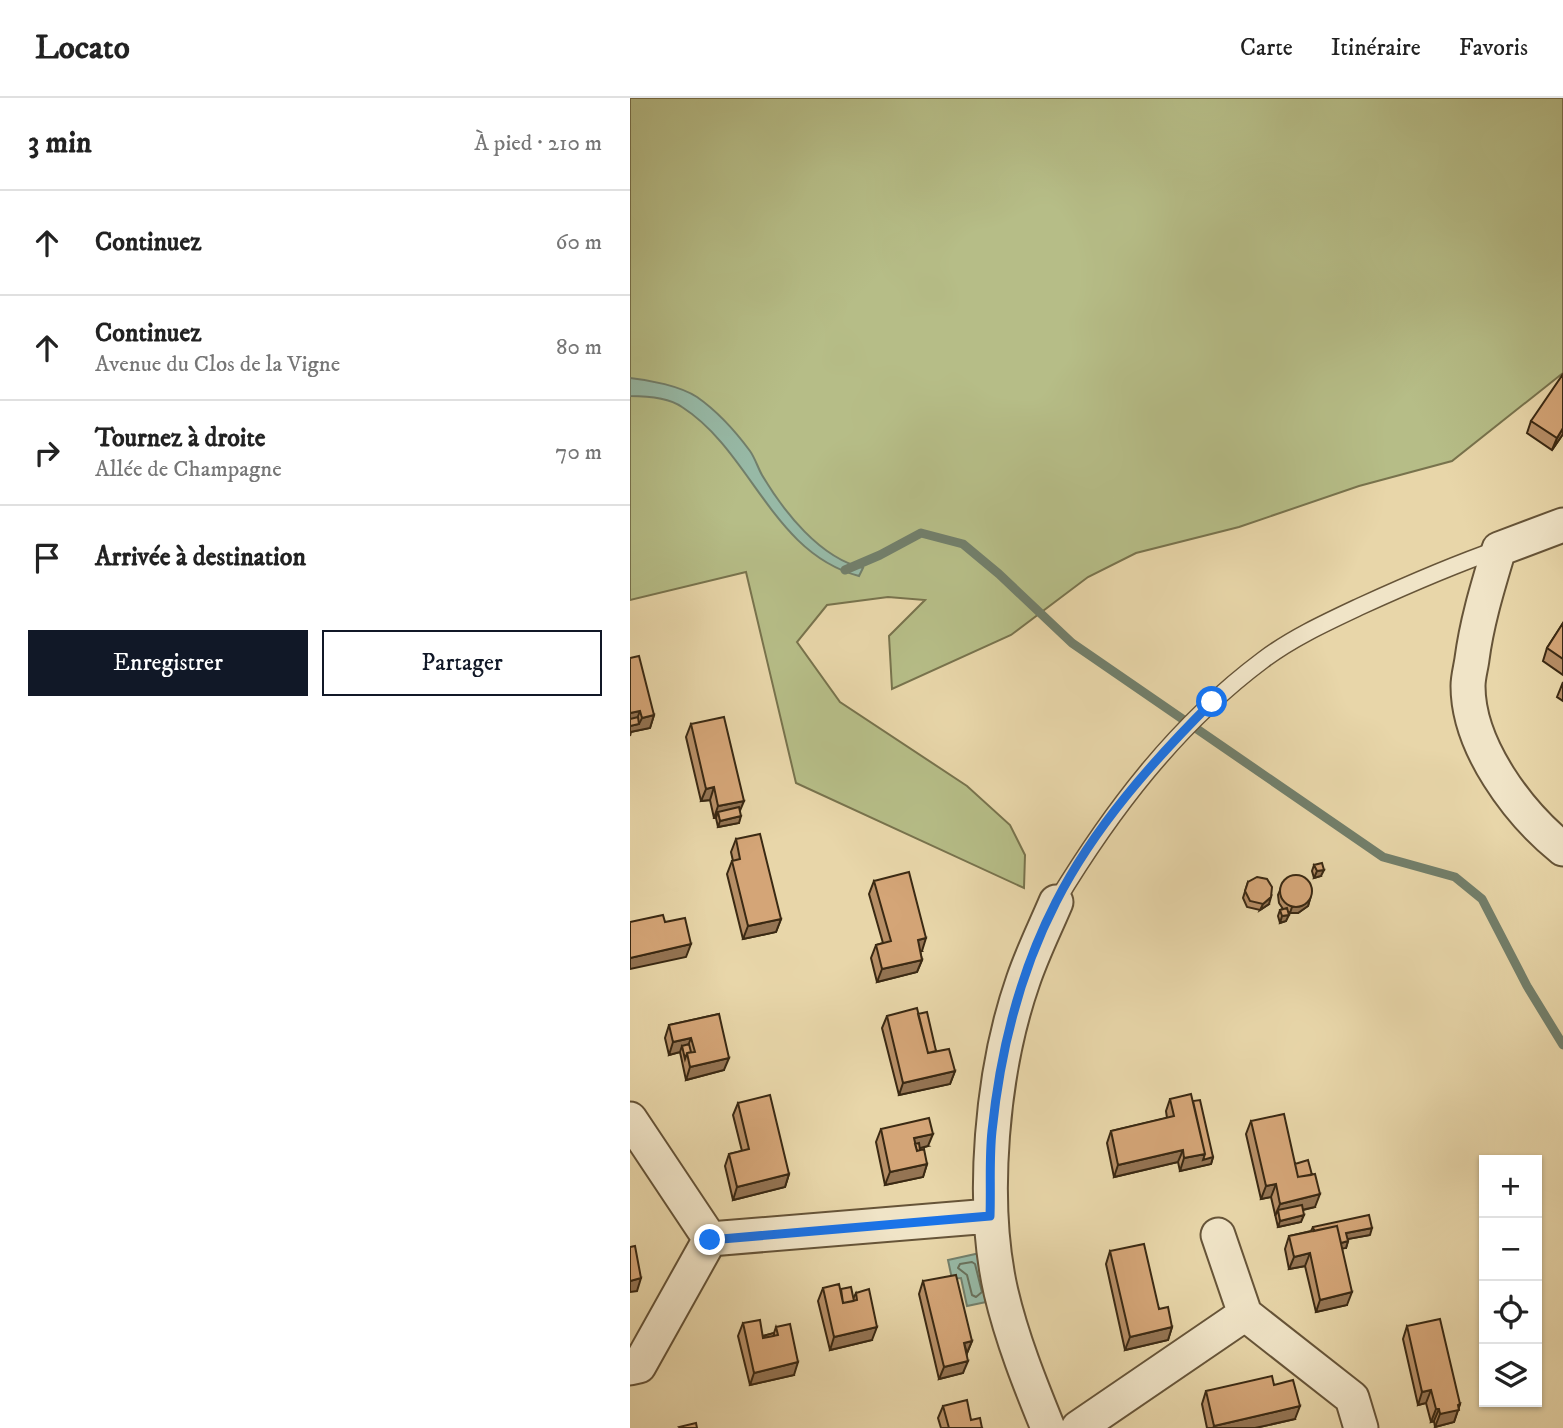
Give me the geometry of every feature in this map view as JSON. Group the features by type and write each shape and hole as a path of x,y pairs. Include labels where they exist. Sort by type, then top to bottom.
{"street":[{"path":"1563,525 1499,549 1477,622 1468,686 1473,717 1487,758 1512,795 1548,837 1563,849"},
{"path":"1048,1428 1028,1380 1001,1292 990,1216 992,1132 1005,1051 1023,982 1056,902"},
{"path":"630,1119 710,1240"},
{"path":"710,1240 990,1216"},
{"path":"1219,1236 1245,1314 1352,1398 1361,1428"},
{"path":"630,1368 639,1366 710,1240"},
{"path":"1078,1428 1245,1314"}],"lane":[{"path":"1056,902 1089,848 1133,788 1177,736 1212,702 1264,659 1322,625 1437,570 1499,549"}],"green space":[{"path":"630,98 1563,98 1563,373 1452,461 1359,486 1239,527 1136,553 1088,577 1011,635 892,689 889,636 925,600 888,597 827,605 797,642 840,702 967,786 1010,825 1025,855 1024,888 796,783 746,572 630,600"}],"water":[{"path":"630,378 682,390 697,397 712,409 750,451 762,475 792,518 832,554 863,568 859,576 829,564 804,546 783,524 727,449 706,426 682,407 650,397 630,396"},
{"path":"980,1253 991,1301 967,1306 961,1278 952,1279 948,1260"}],"building":[{"path":"1563,374 1563,428 1557,438 1531,421"},
{"path":"1563,623 1563,659 1547,648"},
{"path":"639,656 654,715 642,718 640,711 630,713 630,658"},
{"path":"638,717 639,724 630,726 630,719"},
{"path":"724,717 744,801 718,806 714,787 706,789 691,724"},
{"path":"739,807 741,816 720,821 718,812"},
{"path":"760,834 781,919 748,926 732,861 740,859 736,839"},
{"path":"1322,863 1324,870 1317,871 1314,865"},
{"path":"909,872 926,938 918,940 922,960 882,969 876,945 891,941 874,881"},
{"path":"1296,875 1307,880 1312,891 1307,902 1296,907 1285,902 1280,891 1285,880"},
{"path":"1257,877 1267,879 1272,887 1271,897 1263,904 1250,901 1245,891 1248,882"},
{"path":"1287,908 1289,915 1282,916 1280,910"},
{"path":"663,915 665,922 685,918 691,944 630,958 630,922"},
{"path":"917,1008 928,1053 949,1049 955,1071 903,1083 887,1016"},
{"path":"927,1012 936,1051 928,1053 918,1014"},
{"path":"719,1014 729,1058 690,1067 687,1053 695,1052 691,1038 673,1042 669,1025"},
{"path":"689,1044 691,1052 687,1053 685,1059 682,1046"},
{"path":"1191,1094 1205,1154 1184,1158 1183,1150 1118,1165 1111,1131 1174,1116 1170,1099"},
{"path":"770,1095 789,1174 737,1187 729,1154 749,1149 738,1103"},
{"path":"1200,1100 1213,1157 1203,1160 1205,1154 1193,1101"},
{"path":"1284,1114 1298,1177 1315,1174 1320,1194 1280,1204 1276,1184 1266,1186 1251,1121"},
{"path":"929,1118 933,1134 914,1138 917,1151 924,1149 927,1164 890,1172 881,1129"},
{"path":"1308,1160 1312,1175 1298,1177 1295,1164"},
{"path":"1302,1205 1304,1215 1280,1221 1278,1210"},
{"path":"1369,1215 1372,1228 1346,1233 1348,1241 1341,1243 1337,1226 1314,1231 1313,1227"},
{"path":"1337,1226 1352,1292 1320,1300 1310,1253 1294,1257 1289,1236"},
{"path":"1144,1244 1159,1309 1168,1307 1172,1327 1130,1337 1110,1251"},
{"path":"635,1246 641,1278 630,1281 630,1247"},
{"path":"956,1275 972,1341 964,1343 968,1361 944,1367 923,1281"},
{"path":"839,1284 843,1303 857,1300 856,1293 869,1289 877,1327 834,1337 823,1288"},
{"path":"851,1287 854,1301 843,1303 841,1289"},
{"path":"1440,1319 1460,1404 1459,1410 1440,1414 1431,1390 1422,1392 1407,1326"},
{"path":"760,1320 763,1338 778,1335 776,1327 790,1324 798,1362 754,1373 743,1323"},
{"path":"1272,1376 1274,1385 1293,1380 1300,1406 1214,1426 1206,1391"},
{"path":"967,1400 971,1420 980,1418 982,1428 949,1428 943,1406"},
{"path":"696,1423 697,1428 679,1427"}],"waterway":[{"path":"845,570 921,533 963,544 1072,643 1383,857 1455,877 1482,899 1527,986 1563,1045"}],"route":[{"path":"710,1240 990,1216 992,1132 1005,1051 1023,982 1056,902 1089,848 1133,788 1177,736 1212,702"}]}
